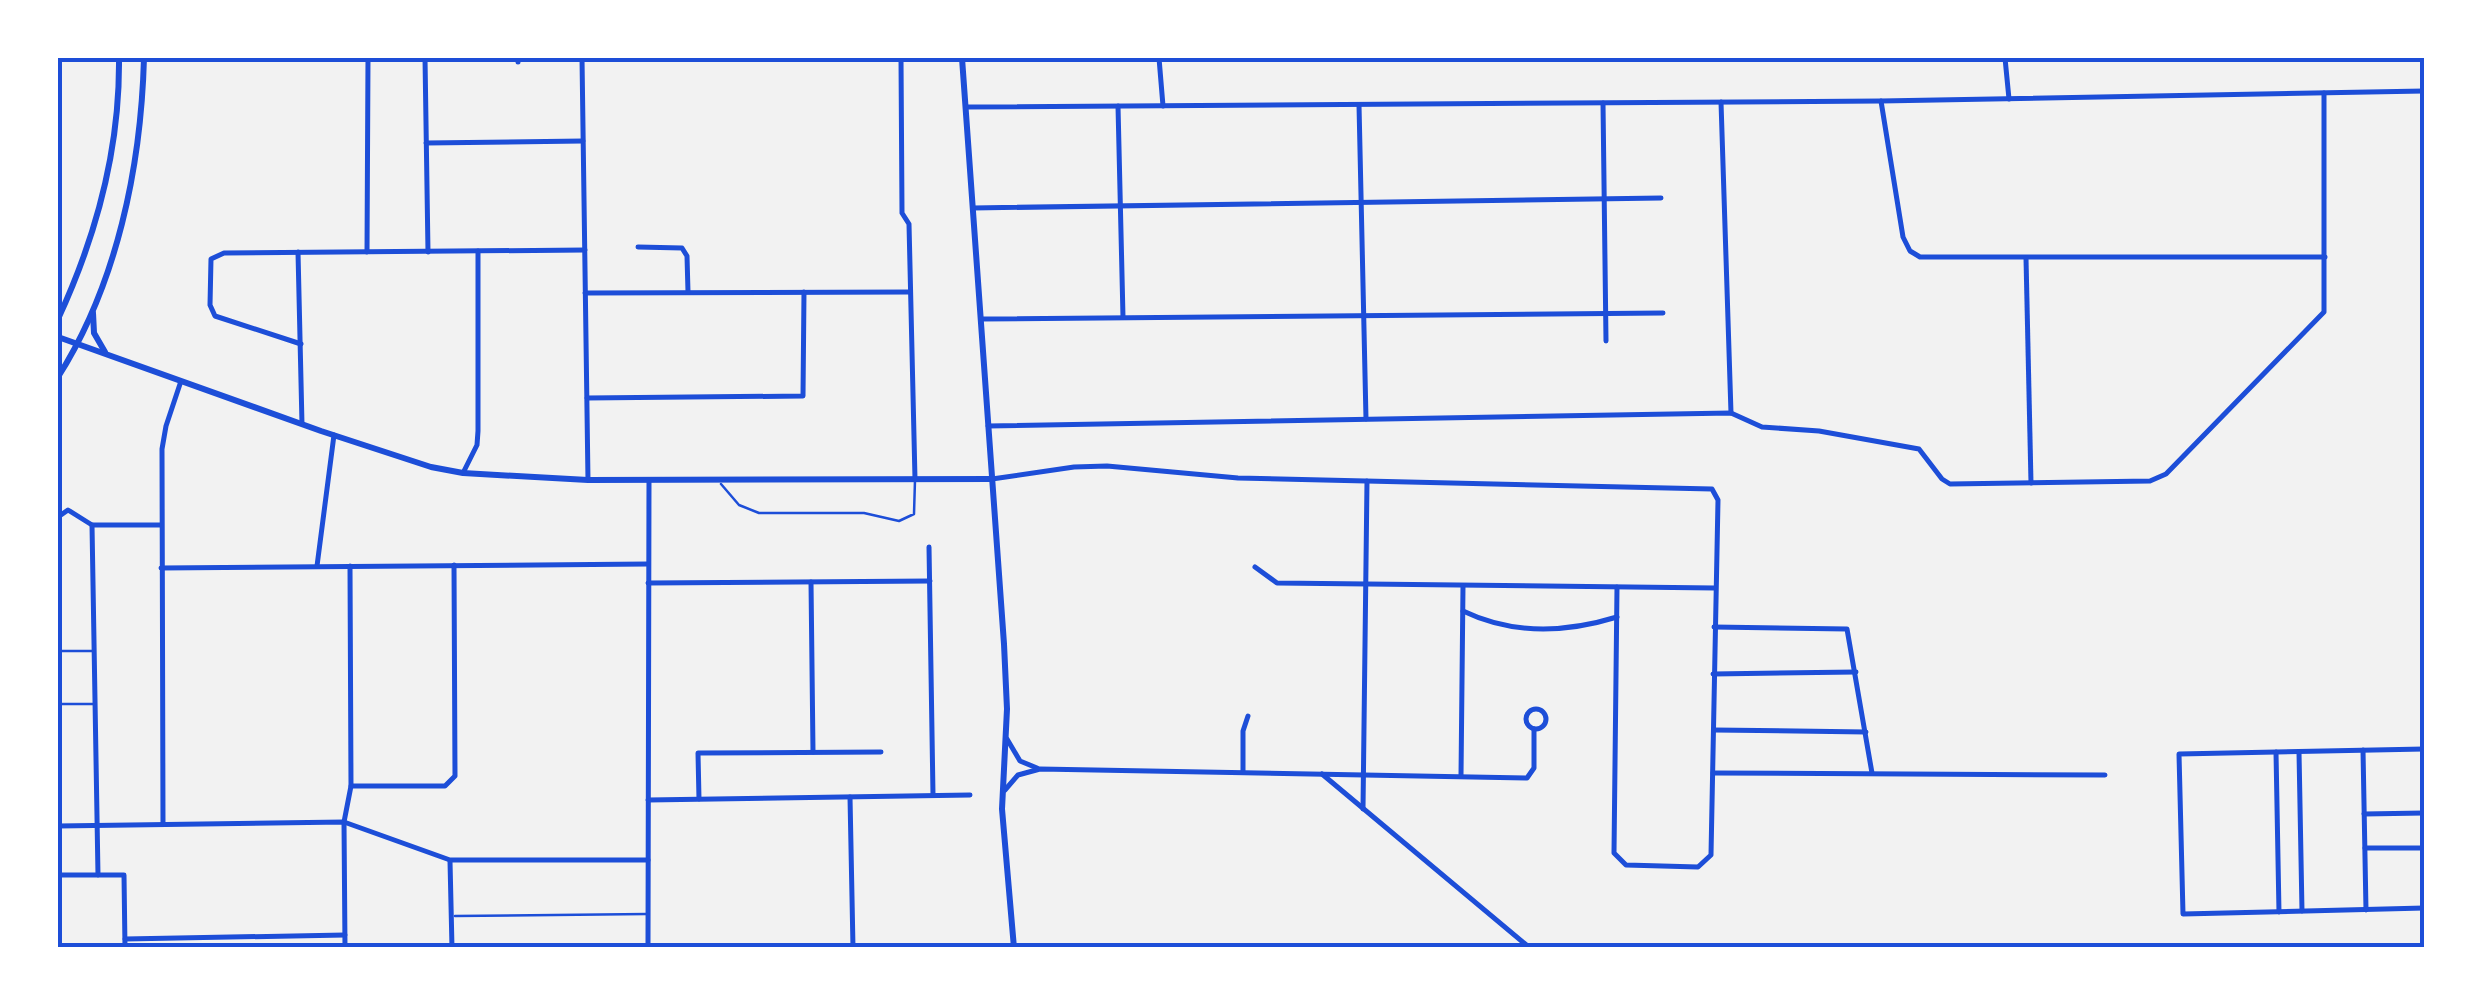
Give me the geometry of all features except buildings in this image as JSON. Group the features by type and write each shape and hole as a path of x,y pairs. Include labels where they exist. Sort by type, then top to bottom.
{"main road":[{"path":"58,319 89,243 111,159 119,58"},
{"path":"58,377 93,306 114,250 140,121 144,58"},
{"path":"962,58 1006,692 1002,794 1014,948"},
{"path":"93,306 94,334 99,346 110,356"},
{"path":"58,338 334,435 463,474 588,480 992,479"}],"street":[{"path":"368,58 368,252"},
{"path":"425,58 428,252"},
{"path":"582,58 588,480"},
{"path":"901,58 902,213 909,224 915,479"},
{"path":"1159,58 1162,106"},
{"path":"2006,58 2009,99"},
{"path":"966,107 1881,101 2424,91"},
{"path":"988,426 1731,413 1762,427 1819,431 1919,449 1950,484 2142,482 2166,474 2322,316 2324,93"},
{"path":"1881,101 1903,237 1910,251 1927,258 2325,256"},
{"path":"1721,102 1731,413"},
{"path":"1604,103 1606,341"},
{"path":"1358,105 1366,420"},
{"path":"1118,106 1123,318"},
{"path":"426,143 583,141"},
{"path":"973,208 1662,198"},
{"path":"638,247 682,248 688,256 688,292"},
{"path":"301,344 215,316 210,305 211,259 219,254 298,252 585,250"},
{"path":"463,474 477,445 478,431 478,251"},
{"path":"298,252 302,424"},
{"path":"2026,258 2032,483"},
{"path":"586,292 910,292"},
{"path":"587,398 803,396 804,292"},
{"path":"981,319 1663,313"},
{"path":"162,824 164,436 181,381"},
{"path":"317,566 334,435"},
{"path":"992,479 1106,466 1224,478 1712,490 1718,500 1711,855 1698,867 1626,865 1614,853 1617,587"},
{"path":"648,948 649,480"},
{"path":"1363,809 1367,480"},
{"path":"58,517 72,510 92,525 162,524"},
{"path":"92,525 98,875"},
{"path":"929,547 932,795"},
{"path":"161,568 648,564"},
{"path":"351,786 445,786 455,776 454,565"},
{"path":"344,948 344,822 351,786 350,566"},
{"path":"1255,567 1277,583 1715,588"},
{"path":"648,583 930,581"},
{"path":"811,582 813,752"},
{"path":"1461,776 1463,586"},
{"path":"1463,612 1498,625 1528,629 1588,626 1617,618"},
{"path":"1714,627 1849,631 1872,774"},
{"path":"1713,674 1856,672"},
{"path":"1532,709 1539,709 1546,716 1546,723 1534,729 1526,723 1526,716 1532,709"},
{"path":"1243,773 1243,731 1248,716"},
{"path":"1002,794 1018,775 1040,769 1531,776 1534,729"},
{"path":"1712,730 1866,732"},
{"path":"1006,738 1020,760 1040,769"},
{"path":"2424,749 2179,754 2182,914 2424,908"},
{"path":"2362,750 2366,910"},
{"path":"699,799 698,753 880,752"},
{"path":"2276,752 2279,912"},
{"path":"2299,752 2302,911"},
{"path":"1712,773 2105,775"},
{"path":"1322,774 1530,948"},
{"path":"648,800 970,794"},
{"path":"850,797 853,948"},
{"path":"2364,814 2424,813"},
{"path":"58,826 344,822 450,860 648,860"},
{"path":"2365,848 2424,848"},
{"path":"450,860 452,948"},
{"path":"58,876 124,876 125,948"},
{"path":"125,939 345,936"}],"lane":[{"path":"718,480 739,505 760,513 864,513 899,521 914,514 915,479"},
{"path":"58,650 94,651"},
{"path":"58,704 95,704"},
{"path":"452,916 648,914"}]}
